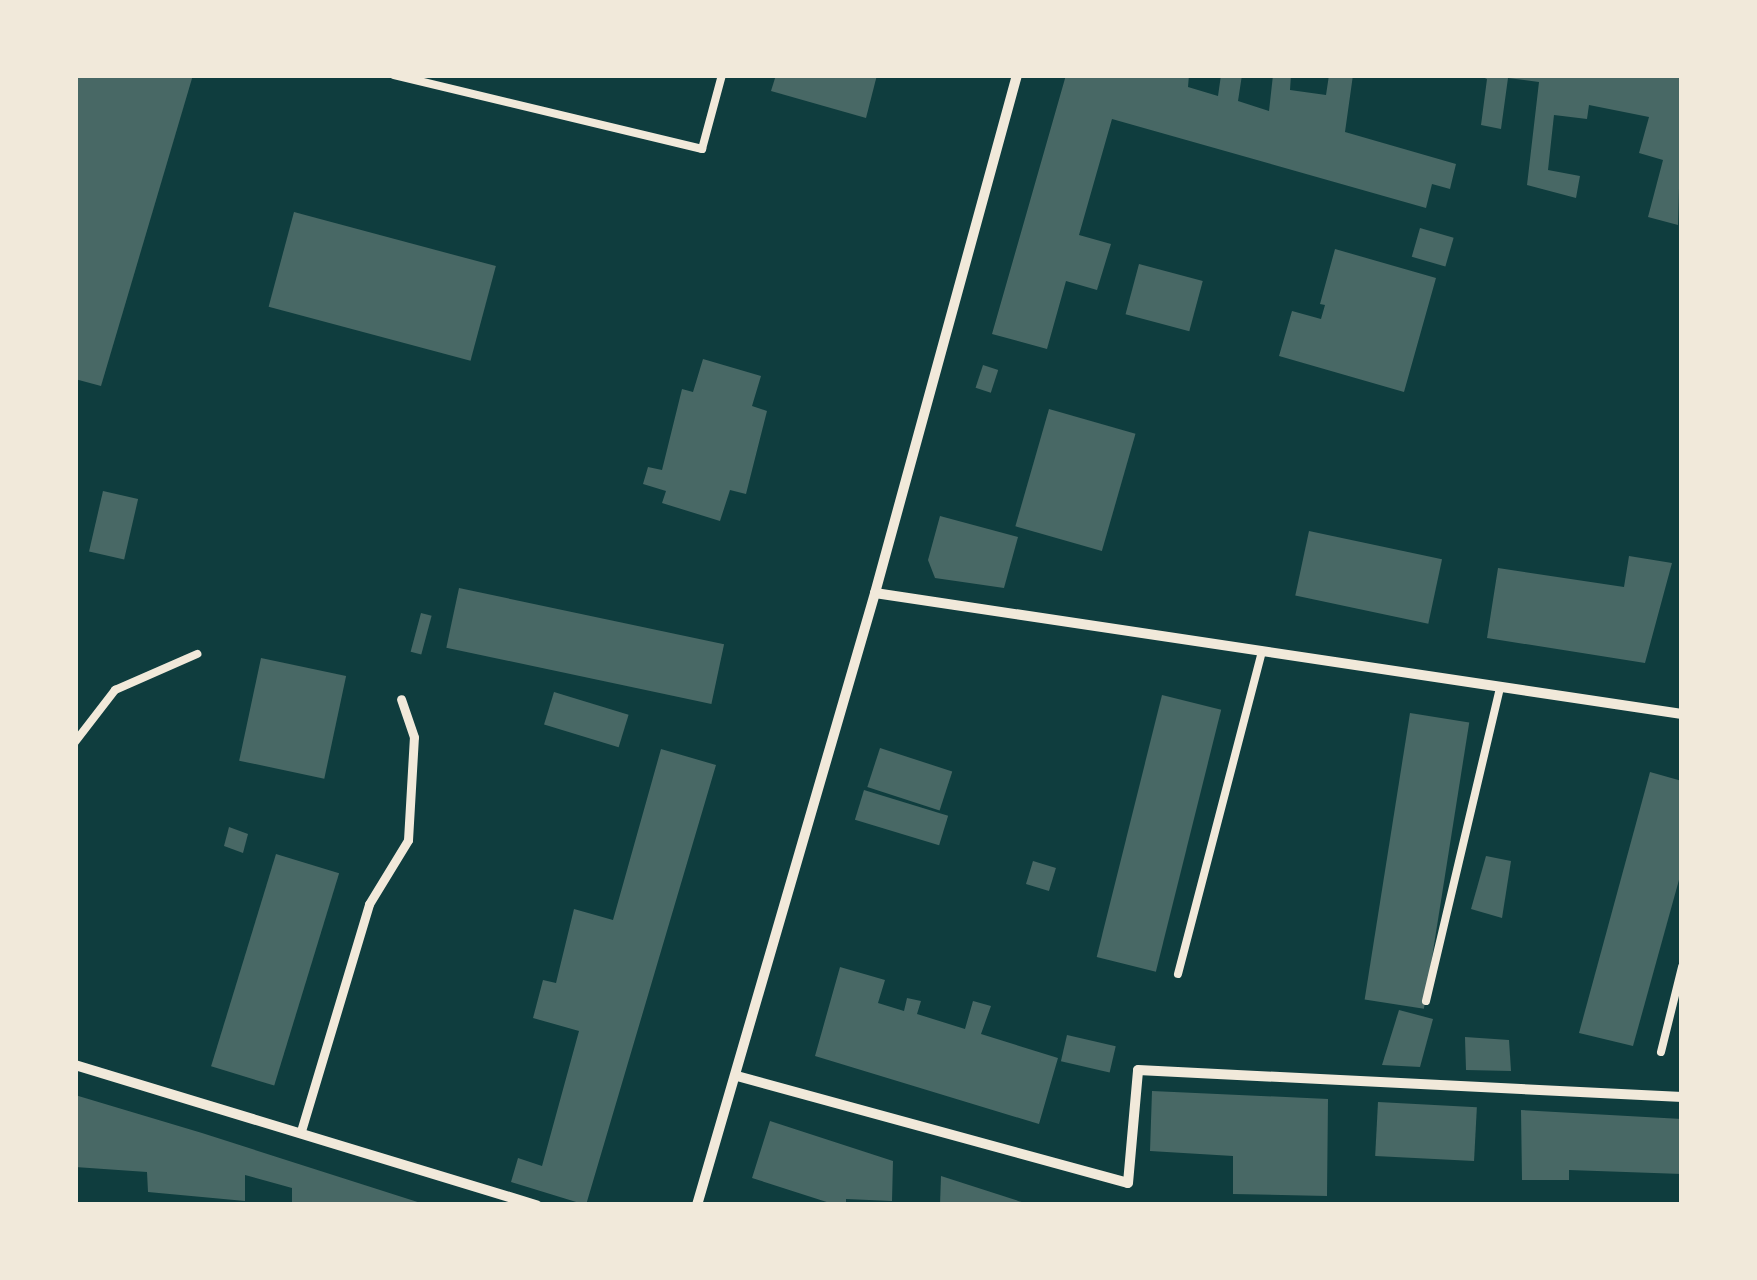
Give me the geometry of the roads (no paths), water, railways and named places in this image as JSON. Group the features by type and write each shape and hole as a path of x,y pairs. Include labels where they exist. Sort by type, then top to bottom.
{"street":[{"path":"698,1205 876,593 1017,75"},
{"path":"876,593 1682,714"},
{"path":"302,1132 369,904 408,840 414,736 402,699"},
{"path":"75,1064 537,1205"},
{"path":"736,1076 1128,1183 1138,1070 1682,1096"}],"lane":[{"path":"394,75 702,149 722,75"},
{"path":"1178,974 1262,650"},
{"path":"75,742 116,690 197,654"},
{"path":"1426,1001 1500,686"},
{"path":"1660,1052 1682,967"}]}
